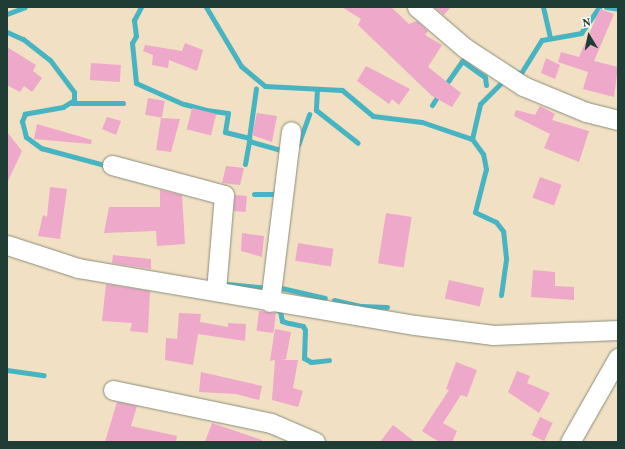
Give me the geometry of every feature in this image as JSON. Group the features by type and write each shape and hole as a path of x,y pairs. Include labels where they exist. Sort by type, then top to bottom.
{"street":[{"path":"418,7 465,48 523,86 586,112 618,120"},
{"path":"270,302 291,131"},
{"path":"112,165 224,195 216,291"},
{"path":"7,245 78,268 216,291 270,302 493,334 618,330"},
{"path":"570,442 618,358"},
{"path":"113,390 271,422 315,442"}],"building":[{"path":"342,7 391,7 409,24 417,21 428,31 425,35 442,45 428,67 461,93 452,107 432,96 358,25 361,19"},
{"path":"434,7 451,7 444,15"},
{"path":"600,9 614,14 594,61 618,67 614,97 583,89 588,72 558,62 561,52 579,57"},
{"path":"185,43 203,50 197,71 169,60 168,68 152,65 153,55 143,51 145,45 182,51"},
{"path":"7,47 36,65 33,71 42,78 32,92 24,86 20,92 7,85"},
{"path":"546,58 560,65 555,79 541,73"},
{"path":"91,63 121,65 120,82 90,80"},
{"path":"366,66 410,89 399,105 392,99 389,104 357,81"},
{"path":"148,98 165,101 162,118 145,115"},
{"path":"540,106 555,114 552,120 589,131 579,162 544,148 550,134 514,116 516,110 535,115"},
{"path":"192,108 216,114 211,135 187,129"},
{"path":"257,113 277,116 272,142 252,135"},
{"path":"107,117 121,121 116,135 102,129"},
{"path":"161,118 180,119 171,152 156,150"},
{"path":"37,124 92,140 91,144 34,139"},
{"path":"7,132 22,151 7,183"},
{"path":"226,166 244,168 240,185 222,183"},
{"path":"540,177 562,185 554,206 532,198"},
{"path":"50,187 67,189 60,239 38,236 43,215 47,217"},
{"path":"160,190 182,195 185,244 157,246 156,231 104,233 109,207 160,207"},
{"path":"235,195 247,196 246,212 234,211"},
{"path":"386,213 412,217 404,267 378,263"},
{"path":"242,233 264,236 262,257 241,251"},
{"path":"298,243 334,249 331,266 295,261"},
{"path":"113,255 151,259 151,269 112,263"},
{"path":"533,270 555,272 555,286 574,287 574,300 531,297"},
{"path":"449,280 484,288 480,307 445,299"},
{"path":"106,284 150,291 148,333 130,331 132,323 102,321"},
{"path":"259,311 276,313 273,333 257,331"},
{"path":"179,313 201,314 200,322 228,327 228,323 246,324 245,341 198,334 193,365 165,360 166,338 177,339"},
{"path":"275,329 291,332 286,359 282,360 298,360 293,388 303,391 298,407 272,400 275,360 270,361"},
{"path":"456,362 477,370 467,397 461,395 443,423 457,431 452,442 439,442 422,431 449,390 446,389"},
{"path":"517,371 530,376 527,383 550,393 539,413 508,392"},
{"path":"201,372 262,386 259,400 236,394 199,392"},
{"path":"117,402 137,406 131,426 177,436 176,442 105,442"},
{"path":"540,417 553,423 544,441 532,435"},
{"path":"212,423 262,440 262,442 205,442"},
{"path":"393,425 415,442 380,442"}],"waterway":[{"path":"7,14 25,7"},
{"path":"141,7 134,20 136,36 132,43 136,83 183,104"},
{"path":"206,7 241,66 265,86 342,90 373,116 422,122 472,139"},
{"path":"543,7 550,37"},
{"path":"514,72 521,73 542,40 581,33 599,7"},
{"path":"606,7 618,9"},
{"path":"7,32 23,39 50,60 74,92 74,100 63,107 25,114 22,121 26,137 41,148 108,166"},
{"path":"444,87 462,61 468,65"},
{"path":"469,66 485,77 486,85"},
{"path":"501,295 506,258 503,231 496,222 475,212 486,169 483,154 472,139 480,104 505,79"},
{"path":"206,110 228,113 225,132 249,138 256,88"},
{"path":"317,89 316,110 358,143"},
{"path":"432,105 439,94"},
{"path":"70,103 123,103"},
{"path":"184,104 206,110"},
{"path":"298,145 309,114"},
{"path":"245,164 249,141 285,151"},
{"path":"254,194 275,194 276,190"},
{"path":"228,284 268,288"},
{"path":"277,287 325,298"},
{"path":"334,300 361,306 387,307"},
{"path":"275,309 280,311 282,321 288,323"},
{"path":"289,323 303,326 305,330 304,358 311,362 329,360"},
{"path":"7,370 44,375"}]}
